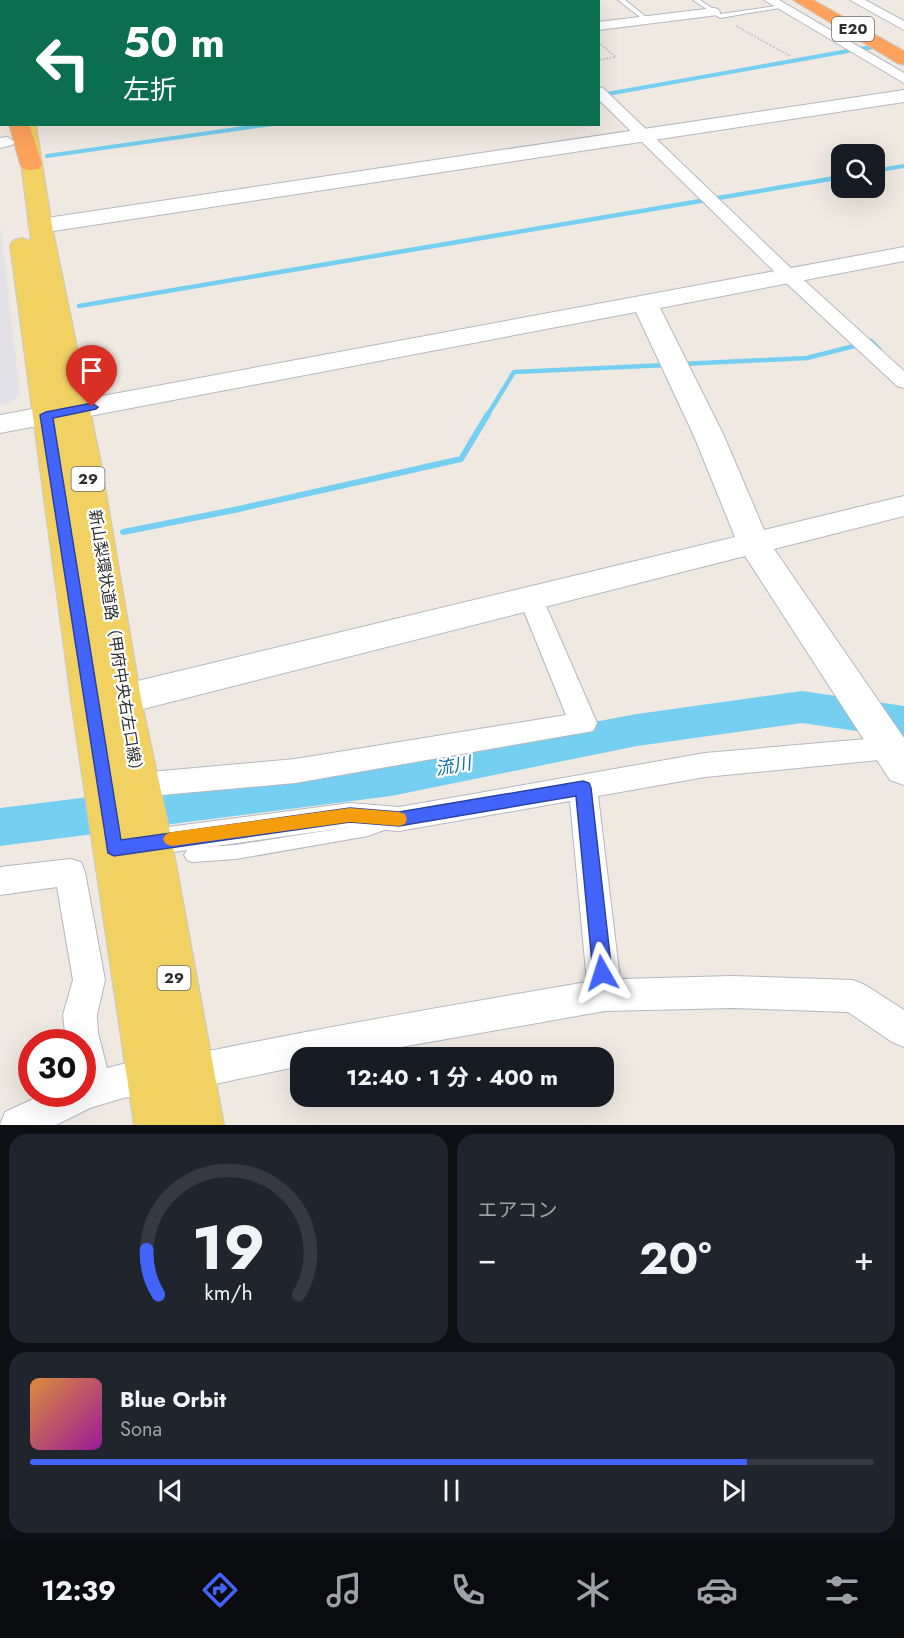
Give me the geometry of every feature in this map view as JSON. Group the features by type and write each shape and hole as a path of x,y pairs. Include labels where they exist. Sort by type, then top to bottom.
{"highway":[{"name":"E20","path":"801,0 904,59"},
{"name":"E20","path":"820,0 904,47"},
{"path":"11,132 31,164"}],"main road":[{"name":"新山梨環状道路（甲府中央右左口線）","path":"11,132 61,413 86,463 123,699 126,834"},
{"name":"新山梨環状道路（甲府中央右左口線）","path":"31,164 61,413 91,707 126,834 170,1073 199,1125"},
{"name":"新山梨環状道路（甲府中央右左口線）","path":"159,1125 170,1073"}],"street":[{"path":"856,0 904,26"},
{"path":"776,4 904,79"},
{"path":"600,26 717,14"},
{"path":"600,93 789,276 904,382"},
{"path":"40,226 904,96"},
{"path":"0,424 904,254"},
{"path":"645,303 709,436 754,544 896,754"},
{"path":"91,707 904,506"},
{"path":"0,881 295,771 583,723 531,599"},
{"path":"126,834 350,815 399,819 705,765 799,754 896,754"},
{"path":"583,788 605,995"},
{"path":"81,1029 80,1015 126,834"},
{"path":"96,1090 357,1037 605,995 732,992 853,996 904,1030"},
{"path":"18,1125 55,1107"}],"lane":[{"path":"621,0 646,20"},
{"path":"696,0 717,14 776,4"},
{"path":"126,834 236,852 369,830 399,819"}],"path":[{"path":"717,14 790,56"},
{"path":"600,44 616,57 600,60"}],"shaded area":[{"path":"0,224 20,394 9,403 0,404"}],"waterway":[{"path":"859,49 874,47"},
{"path":"607,94 848,51"},
{"path":"47,156 258,126"},
{"path":"885,169 904,166"},
{"path":"79,306 830,179"},
{"path":"822,180 831,179"},
{"path":"871,341 880,350"},
{"path":"681,364 807,358 858,345"},
{"path":"487,416 514,372 667,365"},
{"path":"123,532 234,510 461,459 488,414"},
{"name":"流川","path":"0,827 391,778 637,730 802,707 904,722"}],"slow traffic":[{"path":"172,839 350,815 399,819"}],"route":[{"path":"92,407 46,415 114,848 350,815 399,819 583,788 602,973"}]}
